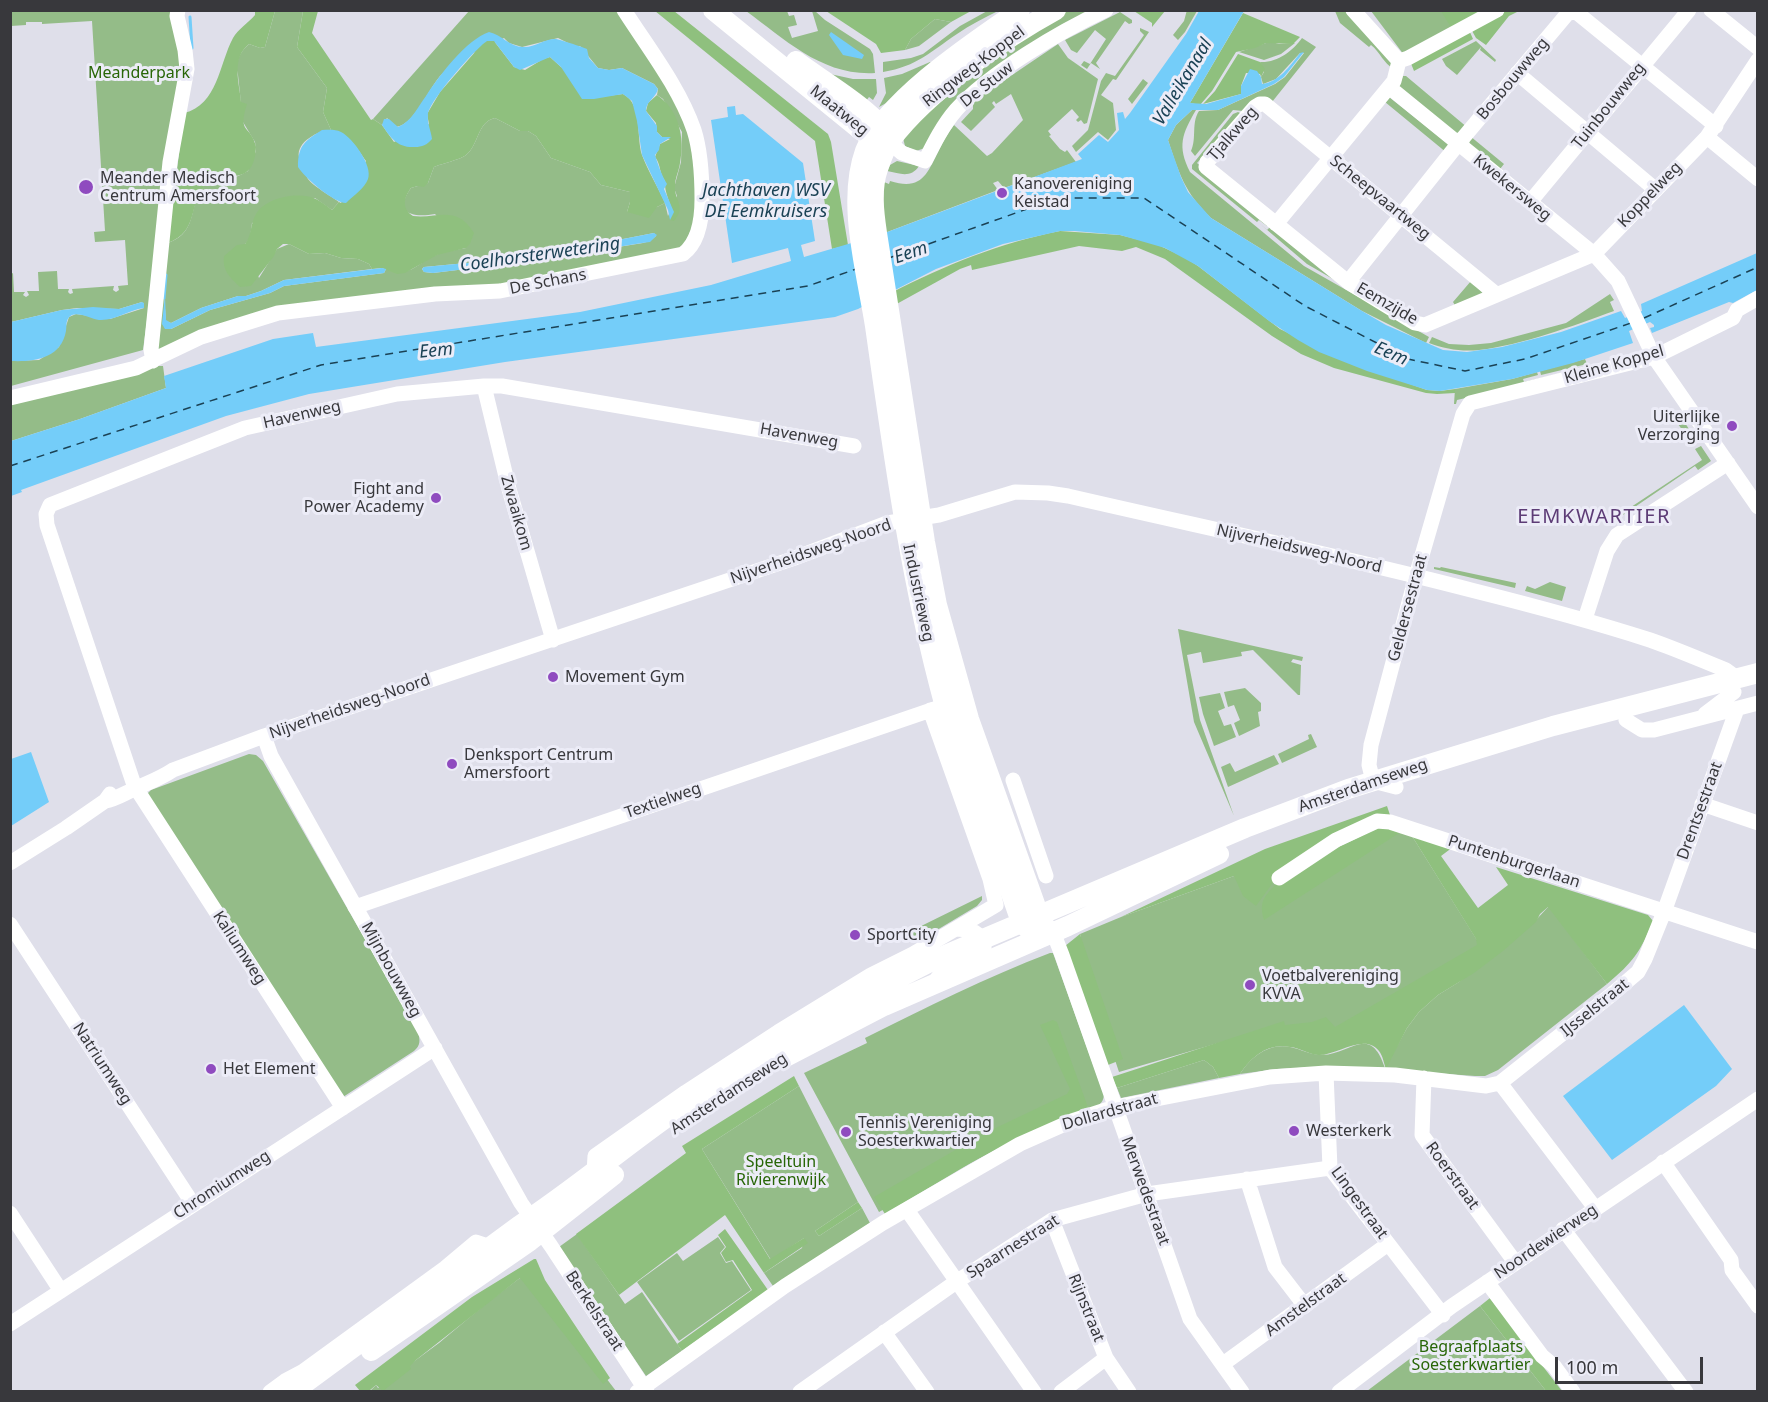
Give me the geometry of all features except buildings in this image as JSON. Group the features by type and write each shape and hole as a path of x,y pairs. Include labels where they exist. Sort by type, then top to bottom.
{"main road":[{"name":"Maatweg","path":"713,10 881,135"},
{"name":"Maatweg","path":"730,10 881,135"},
{"name":"Ringweg-Koppel","path":"869,235 881,135 902,102 950,60 1020,10"},
{"name":"Ringweg-Koppel","path":"881,135 912,116 953,80 1019,32 1056,10"},
{"name":"Industrieweg","path":"869,235 912,520 923,620 937,708 1036,925"},
{"name":"Industrieweg","path":"912,520 969,719 996,795 1036,925"},
{"name":"Amsterdamseweg","path":"316,1392 531,1218 679,1126 740,1085 823,1036 884,1006 1014,949 1036,925 1264,820 1373,781 1554,726 1736,693 1758,673"},
{"name":"Amsterdamseweg","path":"293,1392 670,1116 784,1042 888,983 981,938 1036,925 1342,804 1458,767 1626,720 1758,687"}],"street":[{"path":"10,398 125,371 153,361 151,350 170,162 187,69 177,16 178,10"},
{"name":"De Schans","path":"153,361 201,337 278,313 435,294 500,291 683,254 692,244 702,217 699,153 694,132 673,87 624,10"},
{"name":"De Stuw","path":"881,135 902,153 925,161 945,124 968,98 1039,47 1106,10"},
{"path":"1353,10 1399,61"},
{"path":"1399,61 1497,10"},
{"name":"Tuinbouwweg","path":"1530,202 1689,10"},
{"path":"1711,10 1758,48"},
{"name":"Bosbouwweg","path":"1348,282 1458,144 1568,13 1576,12 1642,65"},
{"name":"Koppelweg","path":"1594,254 1711,131 1758,60"},
{"path":"1276,224 1395,80 1399,61"},
{"path":"1642,65 1756,176"},
{"path":"1517,73 1656,190"},
{"name":"Kwekersweg","path":"1389,87 1594,254 1618,281 1628,298 1650,351 1758,507"},
{"name":"Scheepvaartweg","path":"1262,103 1497,294"},
{"name":"Tjalkweg","path":"1206,167 1207,162 1255,107 1262,103"},
{"name":"Eemzijde","path":"1206,167 1348,282 1421,325 1431,323 1594,254"},
{"name":"Kleine Koppel","path":"1463,414 1470,403 1650,351 1733,318 1737,310 1758,298"},
{"name":"Havenweg","path":"134,785 47,525 46,514 50,505 56,501 244,428 397,394 484,386 502,386 854,446"},
{"name":"Zwaaikom","path":"484,386 504,472 553,640"},
{"name":"Geldersestraat","path":"1373,781 1369,765 1371,745 1463,414"},
{"path":"1585,619 1607,551 1617,535 1728,463"},
{"name":"Nijverheidsweg-Noord","path":"10,863 105,801 114,799 134,785 160,779 173,770 264,736 792,559 887,523 912,520 1015,492 1048,493 1312,550 1415,580 1585,619 1726,670 1736,693"},
{"name":"Amsterdamseweg","path":"1626,720 1636,728 1654,730 1698,719 1736,693 1758,703"},
{"name":"Drentsestraat","path":"1664,912 1702,804 1736,693"},
{"path":"937,708 956,709 969,719"},
{"name":"Industrieweg","path":"937,708 996,905"},
{"name":"Textielweg","path":"355,906 937,708"},
{"name":"Mijnbouwweg","path":"264,736 271,756 531,1218"},
{"path":"1373,781 1396,787"},
{"path":"996,795 1015,784 1046,876"},
{"name":"Kaliumweg","path":"134,785 343,1108"},
{"path":"1702,804 1758,823"},
{"name":"Puntenburgerlaan","path":"1279,878 1336,840 1377,821 1557,876 1758,942"},
{"name":"Amsterdamseweg","path":"594,1173 595,1156 678,1098 778,1032 871,975 996,905"},
{"name":"IJsselstraat","path":"1500,1083 1638,972 1664,912"},
{"name":"Natriumweg","path":"10,924 193,1204"},
{"name":"Merwedestraat","path":"1036,925 1102,1073 1190,1319 1242,1392"},
{"path":"956,929 973,930 981,938"},
{"name":"Amsterdamseweg","path":"933,984 945,968 984,947 981,938"},
{"name":"Chromiumweg","path":"10,1324 435,1048"},
{"name":"Dollardstraat","path":"642,1390 801,1275 907,1210 1043,1132 1115,1107 1269,1077 1326,1073 1395,1075 1486,1086 1500,1083"},
{"name":"Lingestraat","path":"1326,1073 1330,1167 1443,1315"},
{"name":"Roerstraat","path":"1424,1078 1422,1135 1515,1262"},
{"path":"1500,1083 1595,1208"},
{"name":"Noordewierweg","path":"1339,1392 1452,1306 1515,1262 1663,1162 1756,1103"},
{"path":"1663,1162 1731,1260 1732,1270 1758,1306"},
{"name":"Spaarnestraat","path":"804,1390 956,1282 1052,1220 1147,1194 1330,1167"},
{"path":"1247,1179 1275,1267 1305,1306"},
{"path":"907,1210 1034,1392"},
{"path":"10,1213 61,1291"},
{"name":"Berkelstraat","path":"531,1218 632,1369 642,1390"},
{"name":"Rijnstraat","path":"1052,1220 1106,1358 1130,1392"},
{"path":"1563,1229 1686,1392"},
{"name":"Amsterdamseweg","path":"270,1392 302,1372 445,1268 476,1242 491,1247"},
{"name":"Amstelstraat","path":"1222,1364 1388,1244"},
{"path":"1487,1282 1542,1356 1554,1366 1573,1392"},
{"path":"884,1332 927,1392"},
{"path":"1061,1392 1106,1358"}],"green space":[{"path":"989,10 998,11 915,62 883,72 883,62 923,54 960,26"},
{"path":"1165,10 1152,27 1152,23 1134,11"},
{"path":"1187,10 1197,11 1178,40 1173,35 1184,21"},
{"name":"Meanderpark","path":"10,11 174,11 184,73 168,161 143,350 11,386 11,361 39,360 59,347 69,317 76,314 110,319 144,308 142,302 119,309 77,308 11,322 11,274 13,273 14,292 25,292 23,295 26,297 29,295 27,291 39,291 38,272 57,271 58,289 69,289 70,294 73,293 72,289 114,286 113,290 116,292 119,290 118,286 128,285 125,240 95,242 94,232 105,231 92,21 42,24 42,22 26,22 26,25 11,26"},
{"path":"255,11 275,11 265,47 260,48 249,44 243,50 238,63 241,102 247,104 243,121 256,147 254,161 244,174 221,177 207,183 201,191 185,232 168,243 184,113 195,109 211,93 233,38 255,15"},
{"path":"275,11 303,11 297,47 327,88 323,112 331,130 309,138 301,146 299,157 310,182 339,202 332,210 315,198 252,223 250,238 245,244 259,278 277,249 289,244 309,254 325,253 341,258 358,259 369,264 372,269 284,280 261,291 201,308 171,323 166,321 164,295 165,329 171,329 210,310 270,293 284,286 384,273 386,269 395,272 408,271 438,254 466,248 435,214 413,214 408,212 404,203 411,188 428,183 434,167 466,155 481,129 489,120 495,118 520,131 528,131 536,136 551,158 590,172 601,185 630,192 627,212 657,207 665,203 668,216 677,196 674,188 681,162 682,132 663,99 657,95 658,89 654,84 622,68 609,70 598,68 580,46 574,46 558,38 522,47 509,43 504,38 459,61 443,73 413,116 401,126 395,127 387,118 382,125 373,119 469,11 620,11 687,116 700,211 681,251 532,282 336,302 157,350 168,243 185,231 197,199 207,183 217,179 235,177 248,171 256,151 255,142 243,122 237,62 249,44 260,48 265,47","holes":["654,233 656,236 643,243 531,261 433,273 424,272 422,269 530,257"]},
{"path":"303,11 318,11 312,33 371,120 382,125 394,142 429,124 427,114 440,92 487,41 494,41 514,67 525,70 550,57 561,67 607,96 623,94 634,105 642,155 665,203 657,207 649,218 627,212 630,192 601,185 590,172 551,158 536,136 528,131 520,131 495,118 489,120 481,129 466,155 434,167 428,183 424,187 411,188 405,199 405,206 413,216 453,216 467,224 474,233 466,248 437,255 405,273 397,274 382,268 372,269 369,264 358,259 341,258 325,253 309,254 289,244 283,244 251,286 240,287 226,270 224,256 237,245 245,244 254,218 261,208 283,197 301,196 316,199 332,210 339,202 341,203 366,161 347,138 331,130 323,112 327,88 297,47"},
{"path":"655,11 674,11 828,134 848,245 832,249 815,141"},
{"path":"746,11 787,11 789,16 794,15 797,25 788,27 792,38 818,31 812,11 815,11 870,49 873,54 875,73 838,69 821,62 790,44"},
{"path":"826,11 971,11 951,22 935,19 911,39 905,50 881,53 876,44"},
{"path":"1066,11 1098,11 1027,51 925,148 916,151 905,146 903,138 934,104 1027,34"},
{"path":"1335,11 1347,11 1389,55 1393,68 1371,45 1369,47 1340,23"},
{"path":"1371,11 1487,11 1404,55"},
{"path":"1441,11 1486,11 1452,29"},
{"path":"1505,11 1519,11 1509,16 1486,45 1476,38 1471,29"},
{"path":"1120,12 1132,20 1132,23 1125,21 1096,63 1100,69 1091,63 1087,69 1081,65 1084,61 1090,64 1106,39 1095,30 1077,53 1071,50 1065,40"},
{"path":"1243,13 1300,37 1293,44 1266,43 1236,52 1212,91 1200,105 1190,103"},
{"path":"935,19 951,22 919,46 905,50 911,39"},
{"path":"1140,28 1149,32 1116,80 1113,79 1101,95 1113,103 1116,130 1108,140 1098,132 1076,152 1072,146 1088,130 1101,81 1106,73 1115,76 1144,35"},
{"path":"1469,30 1473,39 1414,71 1410,61"},
{"path":"1302,38 1316,47 1272,102 1243,111 1233,110 1195,156 1191,151 1195,120 1199,111 1218,110 1275,84 1285,77 1304,53 1300,53 1276,79 1263,84 1261,77 1264,72 1260,62 1284,55"},
{"path":"1476,41 1496,60 1495,62 1480,50 1481,47 1457,75 1446,66 1442,59"},
{"path":"1266,43 1295,43 1281,54 1264,60 1239,52"},
{"path":"1058,44 1068,58 1098,79 1087,123 1084,124 1081,120 1078,122 1076,120 1079,117 1072,109 1048,131 1051,135 1049,136 1060,149 1065,152 1067,150 1076,162 1004,188 998,181 993,183 998,190 882,234 884,182 909,184 922,178 954,125 987,156 992,153 1023,120 1011,94 996,104 994,101 992,103 995,107 971,131 961,122 973,109 973,103 981,96"},
{"path":"1238,54 1260,62 1265,69 1261,77 1260,74 1246,73 1241,86 1241,94 1203,104 1215,91"},
{"path":"930,62 888,102 879,107 886,93 884,78 902,74"},
{"path":"830,74 853,79 876,79 877,93 873,100 869,97 863,105"},
{"path":"1403,76 1406,76 1468,128 1464,132 1456,133 1399,87"},
{"path":"1143,79 1148,83 1132,104 1128,99"},
{"path":"657,95 671,108 681,134 681,153 675,186 680,211 674,221 670,220 673,215 665,181 655,157 660,144 670,139 662,137 657,132 656,123 646,111 648,103"},
{"path":"1389,97 1448,144 1447,153 1385,102"},
{"path":"1192,110 1196,110 1187,126 1182,147 1190,172 1304,266 1429,337 1426,343 1362,311 1211,218 1195,200 1184,182 1168,140 1176,125"},
{"path":"1238,112 1242,114 1197,163 1270,223 1267,226 1259,220 1257,222 1192,169 1192,165 1233,114"},
{"path":"1470,136 1504,164 1500,169 1469,146"},
{"path":"897,161 919,166 909,174 887,171 890,165"},
{"path":"1272,225 1345,286 1307,264 1267,230"},
{"path":"1060,231 1120,235 1156,244 1198,266 1280,329 1351,363 1427,390 1455,389 1455,393 1426,393 1334,368 1301,354 1272,336 1165,259 1136,247 1122,251 1079,246 972,270 971,265 893,306 891,293 932,273 994,249"},
{"path":"1471,281 1484,294 1456,307 1453,302"},
{"path":"1610,294 1614,300 1610,302 1614,311 1530,339 1473,351 1454,350 1429,343 1432,337 1449,344 1491,343 1566,323"},
{"path":"1585,359 1587,364 1541,375 1540,371"},
{"path":"153,366 163,366 166,388 11,441 11,405"},
{"path":"1588,367 1564,375 1457,400 1454,404 1455,389 1537,372 1538,375 1523,379 1524,382"},
{"path":"1683,420 1695,438 1690,441 1678,424"},
{"path":"1701,446 1711,461 1698,470 1695,466 1623,515 1622,513 1702,460 1695,449"},
{"path":"1434,567 1516,583 1515,588 1434,569"},
{"path":"1550,582 1566,587 1562,601 1525,591 1527,586 1535,589"},
{"path":"1178,629 1303,657 1302,661 1293,659 1291,662 1301,665 1300,695 1298,695 1253,650 1241,652 1242,656 1203,663 1201,652 1187,655 1200,720 1234,816 1194,722"},
{"path":"1245,688 1261,703 1261,711 1258,712 1260,726 1239,736 1234,723 1240,720 1234,705 1228,707 1224,692"},
{"path":"1220,693 1225,708 1218,711 1224,726 1231,724 1236,737 1214,746 1199,697"},
{"path":"1311,734 1317,747 1282,763 1278,754 1309,739 1308,735"},
{"path":"249,754 256,755 263,761 418,1032 418,1047 414,1051 343,1097 147,794 151,790"},
{"path":"1274,755 1279,764 1228,787 1221,767 1230,763 1235,772"},
{"path":"1387,806 1392,821 1277,877 1256,906 1243,896 1234,876 1121,917 1265,849"},
{"path":"1374,826 1407,828 1264,920 1263,901 1282,879 1313,858"},
{"name":"Voetbalvereniging KVVA","path":"1407,828 1480,945 1337,1028 1256,1032 1119,1072 1075,940 1081,937 1080,934 1234,876"},
{"path":"1407,828 1453,847 1441,856 1478,908 1508,885 1496,867 1648,915 1653,921 1635,956 1607,984 1548,907 1540,914 1536,922 1503,951 1474,973 1438,995 1419,1012 1407,1028 1386,1069 1379,1051 1366,1044 1318,1055 1282,1046 1268,1049 1255,1056 1240,1074 1219,1078 1213,1067 1204,1060 1117,1088 1112,1077 1284,1021 1285,1025 1312,1022 1326,1017 1335,1027 1477,945 1476,939"},
{"path":"982,896 977,906 917,942 914,940 911,931"},
{"path":"1549,906 1607,984 1498,1070 1485,1076 1475,1076 1335,1066 1277,1069 1240,1074 1249,1062 1267,1049 1282,1046 1322,1055 1366,1044 1373,1047 1379,1054 1385,1068 1407,1028 1419,1012 1535,921"},
{"path":"1080,934 1123,1059 1108,1065 1065,946"},
{"path":"1053,953 1104,1095 1102,1101 1089,1110 1085,1102 879,1212 804,1073 867,1043 865,1038 933,1004"},
{"path":"1053,1020 1057,1022 1089,1110 1017,1139 979,1158 885,1214 874,1197 983,1134 1067,1094 1070,1089 1040,1025"},
{"path":"1204,1060 1213,1067 1219,1078 1121,1098 1117,1088"},
{"path":"794,1076 799,1086 702,1149 770,1259 804,1238 808,1243 764,1273 725,1215 619,1295 576,1234 686,1153 682,1146"},
{"name":"Speeltuin Rivierenwijk","path":"799,1086 858,1202 815,1231 819,1236 862,1208 870,1223 773,1286 764,1273 802,1248 804,1238 771,1260 702,1149"},
{"path":"858,1202 862,1208 819,1236 815,1231"},
{"path":"725,1229 768,1290 682,1351 677,1344 752,1290 733,1260 726,1262 721,1253 726,1247 718,1235"},
{"path":"577,1234 625,1304 642,1292 682,1351 646,1376 559,1247"},
{"path":"718,1237 725,1247 720,1253 726,1263 732,1261 751,1290 679,1341 637,1282 677,1253 683,1261"},
{"path":"534,1259 545,1280 610,1378 603,1384 520,1278 416,1360 410,1366 411,1369 383,1391 376,1385 369,1391 360,1391 355,1385 472,1297"},
{"path":"528,1276 616,1391 369,1392 376,1385 378,1388 439,1343 520,1278"},
{"path":"1490,1298 1562,1391 1546,1391 1480,1306"},
{"name":"Begraafplaats Soesterkwartier","path":"1480,1306 1546,1391 1367,1391"}],"water":[{"path":"1199,11 1244,11 1190,103 1206,104 1241,94 1241,86 1250,69 1257,71 1262,84 1268,83 1284,73 1300,53 1304,52 1284,77 1274,84 1218,110 1192,110 1176,125 1168,140 1188,192 1211,218 1386,325 1443,350 1467,352 1502,347 1561,332 1621,311 1625,318 1642,311 1641,304 1757,253 1757,290 1733,303 1729,302 1652,333 1650,328 1654,325 1650,322 1629,331 1633,343 1573,363 1512,379 1440,391 1427,390 1367,371 1319,352 1269,321 1198,266 1165,248 1120,235 1060,231 1003,244 936,269 858,309 835,317 505,362 309,394 226,416 21,490 22,492 11,496 11,441 166,388 164,376 273,339 313,333 316,347 580,312 711,285 791,261 788,248 732,263 711,120 728,117 727,107 735,106 736,115 743,114 803,163 815,241 801,245 804,257 882,234 1082,159 1078,154 1099,135 1108,142 1119,130 1117,113 1123,112 1125,119 1130,113 1186,34"},
{"path":"489,32 510,43 527,47 557,39 587,49 589,58 598,68 609,70 622,68 654,84 658,89 646,111 657,126 657,132 662,137 671,137 660,144 655,155 667,184 664,189 674,212 670,220 668,210 642,155 632,101 623,94 582,99 561,67 550,57 520,70 514,67 494,41 487,41 453,76 430,108 428,118 432,139 422,146 409,147 399,144 392,138 382,125 384,119 389,119 398,127 407,121 463,50 480,36"},
{"path":"831,32 864,55 862,59 843,55 829,35"},
{"path":"322,130 336,130 346,135 361,153 368,167 368,179 362,189 346,203 334,199 320,189 298,167 299,153 304,144"},
{"path":"654,233 657,235 650,242 531,261 433,273 424,272 422,269 530,257"},
{"path":"386,269 384,273 284,286 270,293 210,310 171,329 165,329 162,324 165,295 166,320 171,323 201,308 261,291 284,280"},
{"path":"142,302 144,308 111,319 99,320 82,315 72,315 67,320 63,340 52,353 28,361 11,361 11,322 62,310 93,307 119,309"},
{"path":"31,752 49,802 11,826 11,759"},
{"path":"1684,1005 1732,1069 1716,1086 1612,1160 1563,1096"}],"waterway":[{"path":"190,17 192,48"},
{"path":"164,298 166,275"}],"ferry route":[{"path":"889,258 1058,198 1144,198 1305,306 1408,359 1465,371 1525,359 1631,323"},
{"path":"1644,318 1758,267"},
{"path":"10,466 321,365 808,286 856,269"}],"place":[{"name":"Meander Medisch Centrum Amersfoort","path":"86,187"},
{"name":"Kanovereniging Keistad","path":"1002,193"},
{"name":"Uiterlijke Verzorging","path":"1732,426"},
{"name":"Fight and Power Academy","path":"436,498"},
{"name":"Movement Gym","path":"553,677"},
{"name":"Denksport Centrum Amersfoort","path":"452,764"},
{"name":"SportCity","path":"855,935"},
{"name":"Voetbalvereniging KVVA","path":"1250,985"},
{"name":"Het Element","path":"211,1069"},
{"name":"Westerkerk","path":"1294,1131"},
{"name":"Tennis Vereniging Soesterkwartier","path":"846,1132"}],"district":[{"name":"EEMKWARTIER","path":"1594,517"}],"water label":[{"name":"Valleikanaal","path":"1183,82"},
{"name":"Jachthaven WSV DE Eemkruisers","path":"766,201"},
{"name":"Eem","path":"911,253"},
{"name":"Coelhorsterwetering","path":"540,255"},
{"name":"Eem","path":"436,351"},
{"name":"Eem","path":"1391,354"}]}
